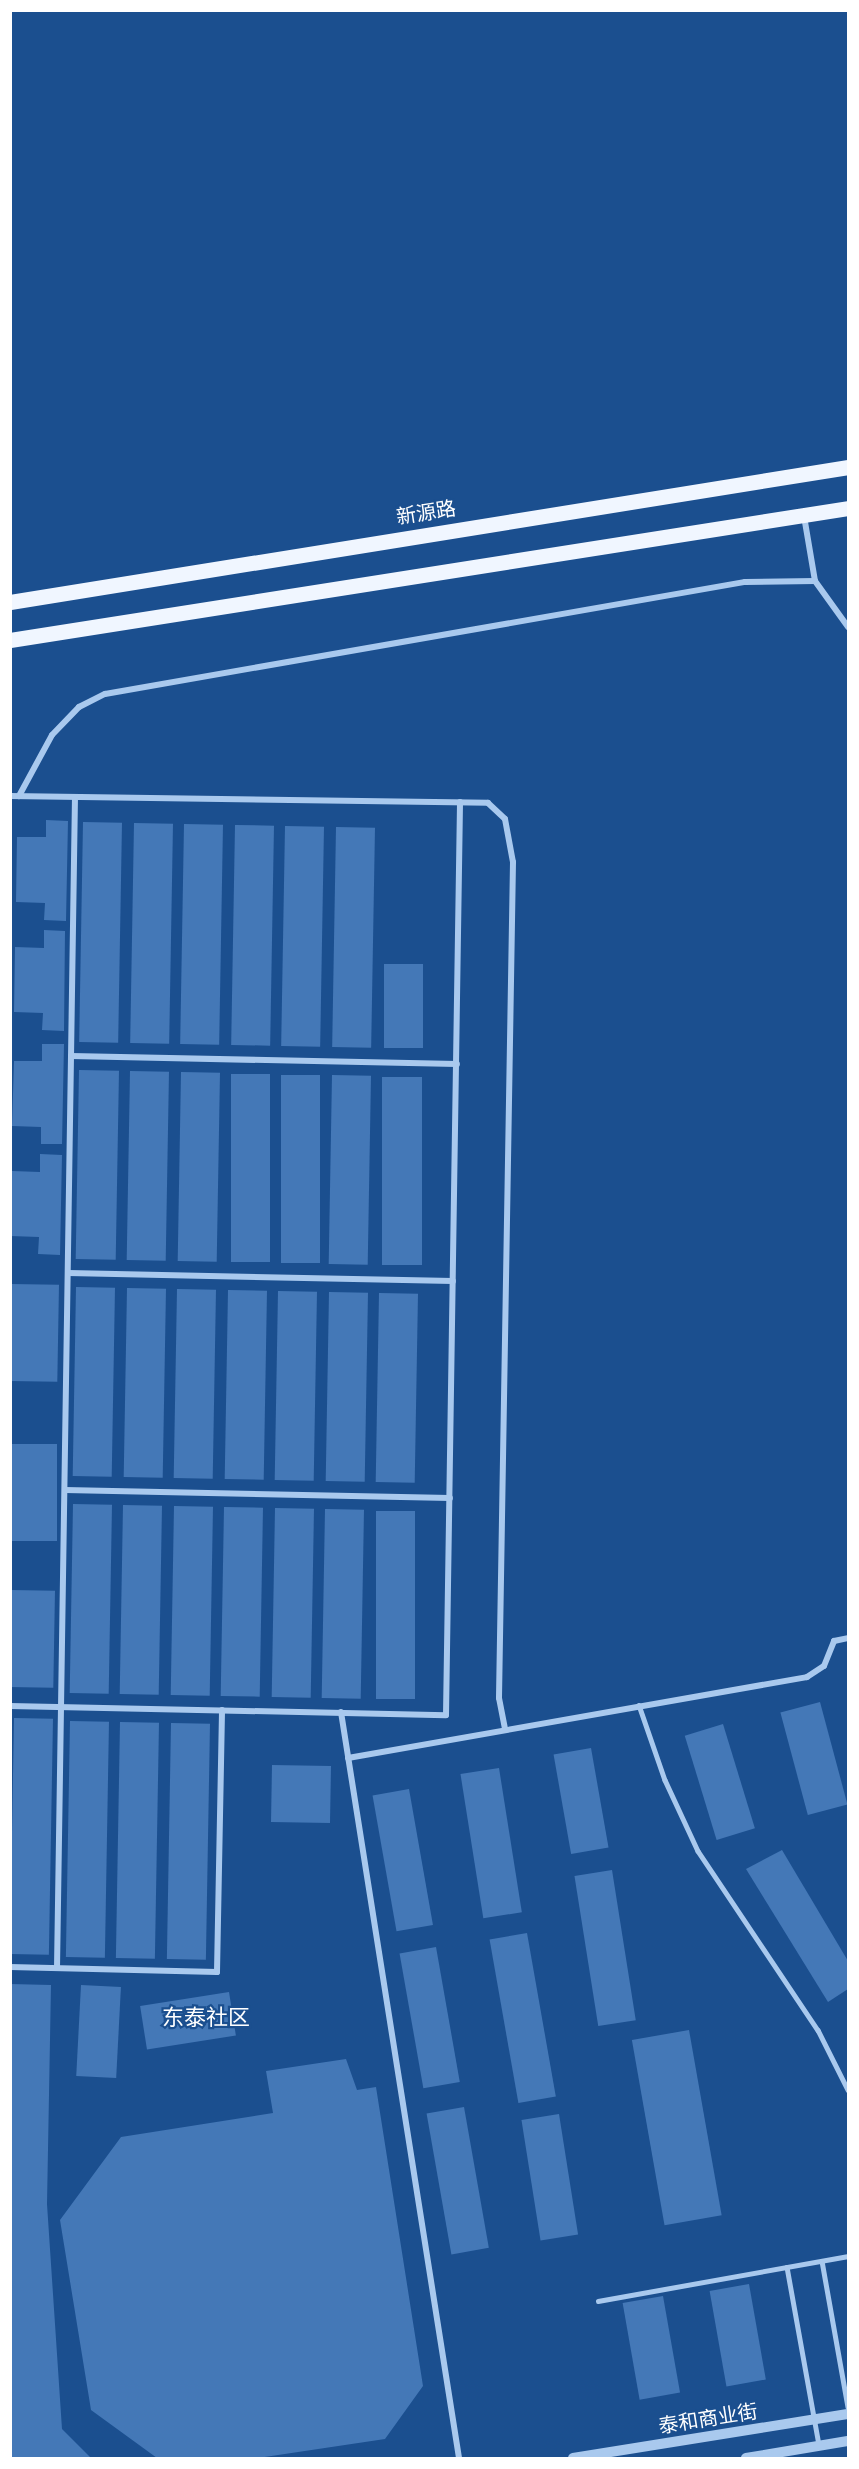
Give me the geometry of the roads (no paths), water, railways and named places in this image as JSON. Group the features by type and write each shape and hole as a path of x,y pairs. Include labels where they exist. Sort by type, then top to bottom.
{"main road":[{"name":"新源路","path":"10,602 849,467"},
{"path":"10,640 849,507"}],"street":[{"path":"804,515 815,581 849,627"},
{"path":"19,796 52,735 79,707 105,694 745,582 815,581"},
{"path":"10,796 488,802 505,819 513,862 499,1698 505,1728"},
{"path":"57,1968 75,797"},
{"path":"10,1706 446,1715 460,802"},
{"path":"71,1056 457,1064"},
{"path":"68,1273 453,1281"},
{"path":"65,1490 450,1498"},
{"path":"348,1758 505,1728 807,1677 824,1666 834,1641 849,1638"},
{"path":"10,1967 217,1972 222,1710"},
{"path":"341,1712 459,2458"},
{"name":"泰和商业街","path":"573,2458 849,2414"},
{"path":"746,2458 849,2441"}],"lane":[{"path":"639,1706 665,1780 698,1851 818,2030 849,2090"},
{"path":"598,2301 849,2256"},
{"path":"822,2261 849,2407"},
{"path":"787,2267 820,2446"}],"district":[{"name":"东泰社区","path":"206,2018"}]}
